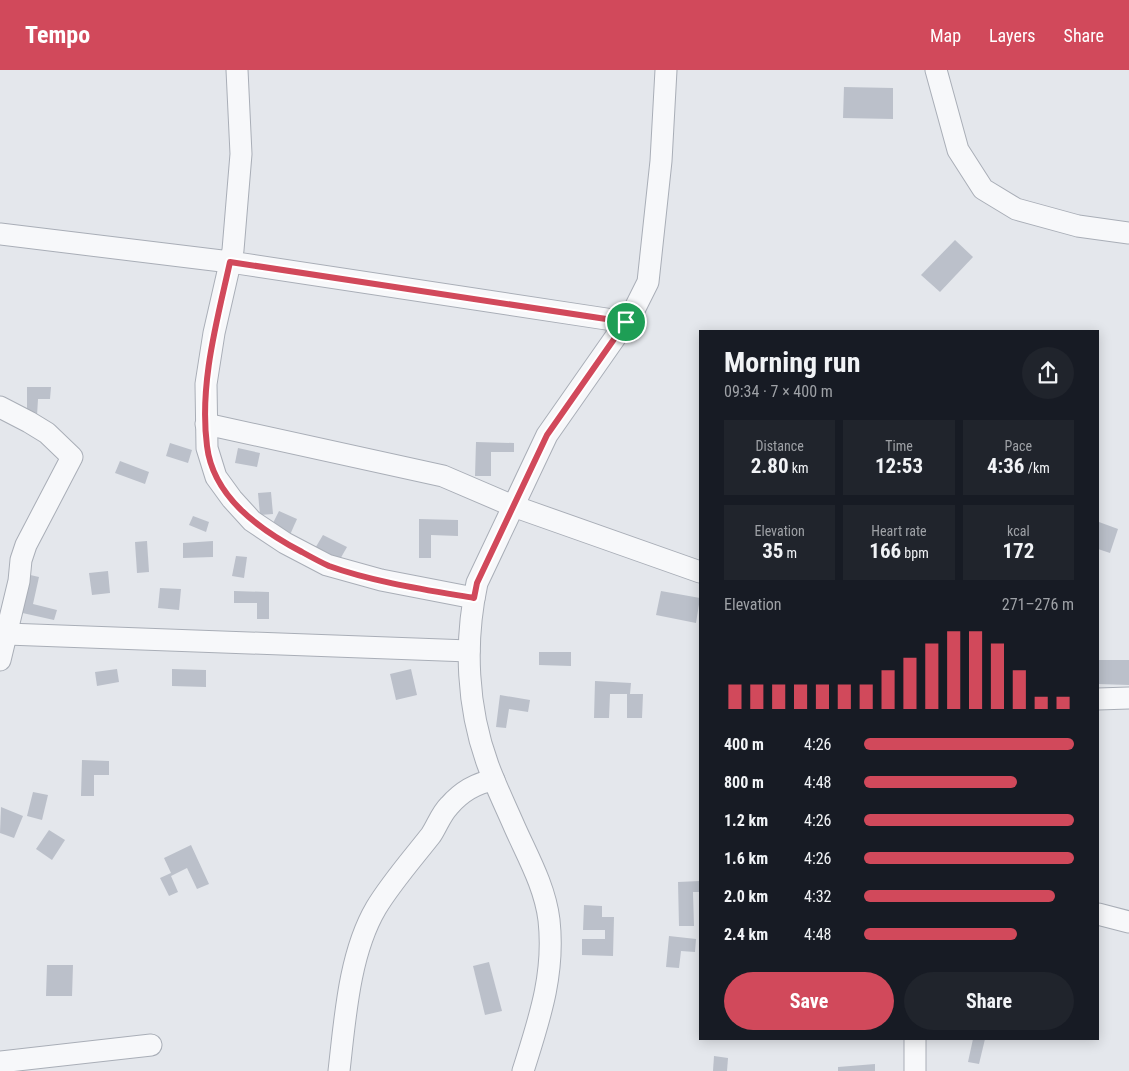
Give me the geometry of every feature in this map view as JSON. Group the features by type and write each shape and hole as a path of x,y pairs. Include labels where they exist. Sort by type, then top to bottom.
{"street":[{"path":"237,70 241,154 233,250 214,334 206,384 207,448 216,477 232,499 252,521 286,544 327,565 348,572 474,598"},
{"path":"523,1071 545,1002 550,962 549,919 544,895 494,780 476,728 471,693 469,651 474,598 477,583 547,435 633,312 648,282 661,161 666,70"},
{"path":"936,70 958,150 983,188 1016,209 1078,226 1129,234"},
{"path":"0,234 230,262 626,322"},
{"path":"0,407 47,433 72,457 26,545 21,560 19,581 0,660"},
{"path":"206,424 443,476 513,506 699,572"},
{"path":"7,634 469,651"},
{"path":"1099,698 1129,698"},
{"path":"339,1071 351,976 362,940 376,909 434,830 448,806 471,787 482,782 494,780"},
{"path":"1099,914 1129,922"},
{"path":"915,1040 915,1071"},
{"path":"0,1062 151,1045"}],"building":[{"path":"844,87 893,88 893,119 843,118"},
{"path":"955,240 973,257 940,292 921,275"},
{"path":"27,387 51,387 50,399 38,399 37,416 27,416"},
{"path":"476,442 514,443 514,452 491,452 491,476 475,476"},
{"path":"170,443 192,450 188,463 166,456"},
{"path":"238,448 260,453 257,467 235,463"},
{"path":"120,461 149,472 145,484 115,473"},
{"path":"271,492 273,514 260,515 258,493"},
{"path":"279,511 297,519 289,537 270,529"},
{"path":"193,516 209,522 206,532 189,525"},
{"path":"419,519 458,520 458,536 431,535 431,558 419,558"},
{"path":"1099,522 1118,529 1110,553 1099,549"},
{"path":"323,535 347,547 335,568 311,555"},
{"path":"147,541 149,572 137,573 135,542"},
{"path":"213,541 213,557 183,558 183,543"},
{"path":"236,556 247,557 244,578 232,576"},
{"path":"108,571 110,593 92,595 89,573"},
{"path":"26,574 39,577 33,604 57,610 54,620 18,612"},
{"path":"160,588 181,589 179,610 158,608"},
{"path":"234,591 269,592 269,619 257,619 257,603 234,603"},
{"path":"661,591 699,598 696,623 656,615"},
{"path":"539,652 571,652 571,666 539,665"},
{"path":"1099,660 1129,660 1129,685 1099,684"},
{"path":"117,669 119,682 97,686 95,672"},
{"path":"172,669 206,670 206,687 172,686"},
{"path":"411,669 417,695 396,700 390,674"},
{"path":"595,681 631,683 630,694 643,694 642,718 627,718 627,694 610,694 609,718 594,718"},
{"path":"500,695 530,700 528,712 509,709 506,728 496,727"},
{"path":"82,760 109,761 109,775 94,775 94,796 81,796"},
{"path":"33,792 48,795 42,820 27,816"},
{"path":"1,807 23,816 14,838 0,833"},
{"path":"49,830 65,840 52,860 36,849"},
{"path":"191,845 209,884 197,889 187,868 171,876 178,892 169,896 160,878 171,873 164,858"},
{"path":"699,881 699,892 693,892 694,926 679,926 678,882"},
{"path":"584,905 602,906 602,917 614,917 613,956 582,955 582,939 605,939 605,930 583,930"},
{"path":"669,936 696,939 695,952 681,951 679,968 666,967"},
{"path":"489,962 502,1011 485,1015 473,966"},
{"path":"47,965 73,965 72,996 46,996"},
{"path":"973,1040 985,1040 979,1064 968,1062"},
{"path":"714,1056 728,1058 727,1071 713,1071"},
{"path":"875,1064 875,1071 838,1071 838,1067"}],"route":[{"path":"230,262 626,322 547,435 477,583 474,598 381,580 327,565 286,544 252,521 232,499 216,477 207,448 206,384 214,334 230,262"}]}
